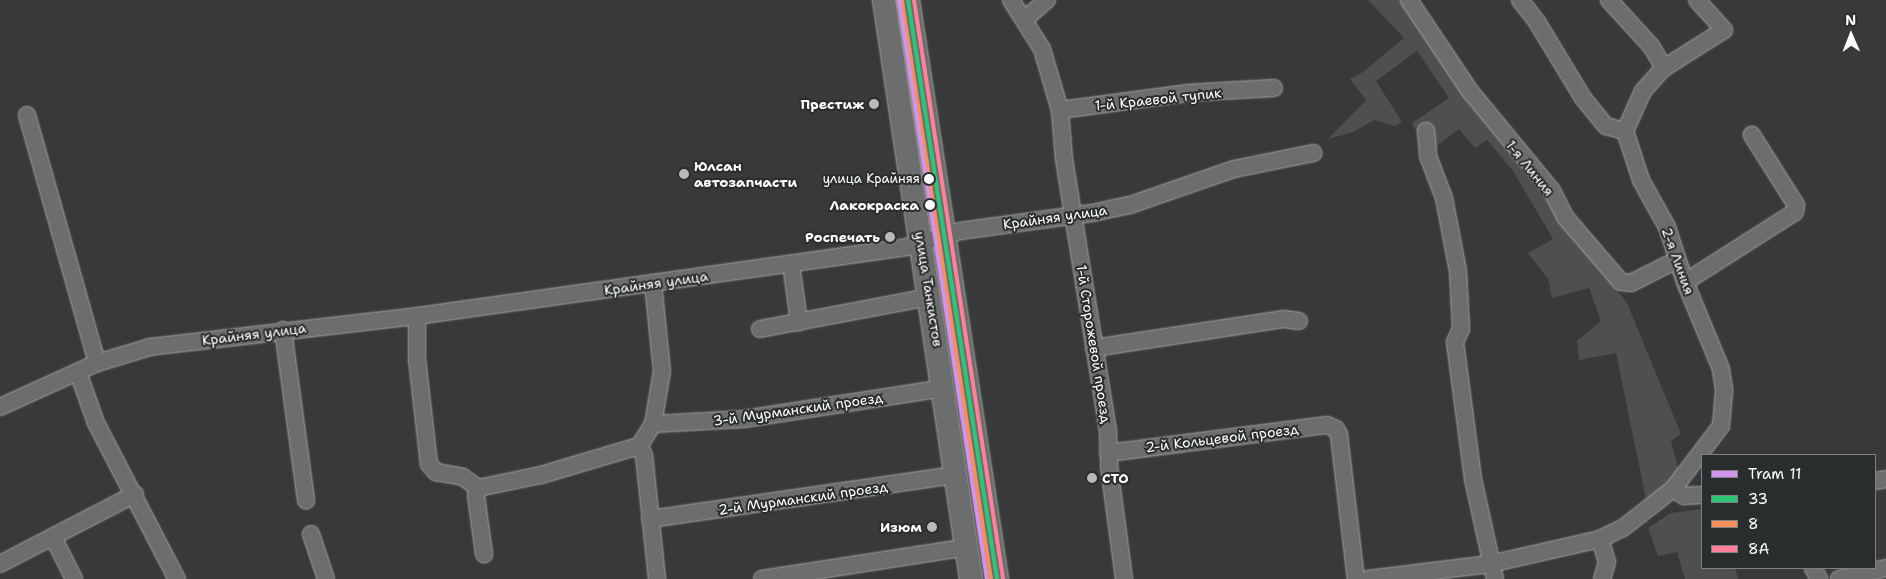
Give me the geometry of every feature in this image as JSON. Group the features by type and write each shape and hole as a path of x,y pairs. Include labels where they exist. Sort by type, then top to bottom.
{"main road":[{"name":"улица Танкистов","path":"884,0 968,547 971,579"},
{"name":"улица Танкистов","path":"908,0 997,579"}],"street":[{"path":"1011,0 1025,18 1042,49 1060,110"},
{"path":"1025,18 1047,0"},
{"name":"1-я Линия","path":"1409,0 1470,92 1552,191 1566,218 1621,282 1631,283 1677,260"},
{"path":"1520,0 1537,22 1582,98 1606,126 1625,131 1643,91 1664,68 1724,30 1698,0"},
{"path":"1609,0 1651,46 1664,68"},
{"name":"1-й Краевой тупик","path":"1060,110 1187,93 1274,88"},
{"name":"1-й Сторожевой проезд","path":"1060,110 1073,216 1108,432 1108,452 1124,579"},
{"path":"27,115 52,212 97,363"},
{"path":"1426,131 1428,156 1444,198 1458,271 1461,330 1455,342 1473,479 1492,572"},
{"name":"2-я Линия","path":"1368,579 1492,572 1600,539 1623,528 1673,489 1714,437 1724,412 1721,369 1685,282 1667,227 1642,180 1625,131"},
{"path":"1685,282 1795,212 1796,205 1752,134"},
{"name":"Крайняя улица","path":"0,407 97,363 150,347 283,330 417,316 790,264 922,242 945,235 1073,216 1130,205 1234,169 1313,153"},
{"path":"790,264 799,322"},
{"path":"417,316 416,358 429,464 436,472 464,477 478,488 541,475 639,446 652,424 662,371 653,283"},
{"path":"760,329 930,297"},
{"path":"1094,348 1283,319 1299,321"},
{"path":"283,330 306,500"},
{"path":"78,372 96,423 135,494 177,579"},
{"name":"3-й Мурманский проезд","path":"652,424 744,419 944,388"},
{"name":"2-й Кольцевой проезд","path":"1108,452 1327,425 1336,428 1339,435 1356,579"},
{"path":"639,446 644,455 656,579"},
{"name":"2-й Мурманский проезд","path":"650,518 957,475"},
{"path":"478,488 476,496 484,554"},
{"path":"1673,489 1684,496 1701,495"},
{"path":"0,564 54,539 135,494"},
{"path":"311,534 326,579"},
{"path":"54,539 74,579"},
{"path":"1600,539 1607,562 1602,579"},
{"path":"762,579 968,547"},
{"path":"1839,579 1886,568"}],"shaded area":[{"path":"1368,0 1403,0 1549,194 1566,225 1627,303 1681,434 1671,441 1679,471 1647,504 1616,353 1579,360 1577,341 1601,321 1589,288 1552,298 1548,279 1528,253 1553,239 1513,171 1487,140 1475,148 1459,129 1433,149 1425,149 1412,123 1449,98 1417,51 1376,81 1402,122 1395,126 1374,120 1353,132 1328,139 1366,100 1350,79 1363,72 1404,38"},
{"path":"1701,509 1701,569 1735,569 1738,579 1685,579 1677,552 1658,556 1648,528 1671,513"}],"tram line":[{"name":"11","path":"899,0 987,579"}],"transit line":[{"name":"33","path":"908,0 997,579"},
{"name":"8А","path":"914,0 1003,578"},
{"name":"8","path":"902,1 991,579"}],"place":[{"name":"Престиж","path":"874,104"},
{"name":"Юлсан автозапчасти","path":"684,174"},
{"name":"улица Крайняя","path":"929,179"},
{"name":"Лакокраска","path":"930,205"},
{"name":"Роспечать","path":"890,237"},
{"name":"СТО","path":"1092,478"},
{"name":"Изюм","path":"932,527"}]}
